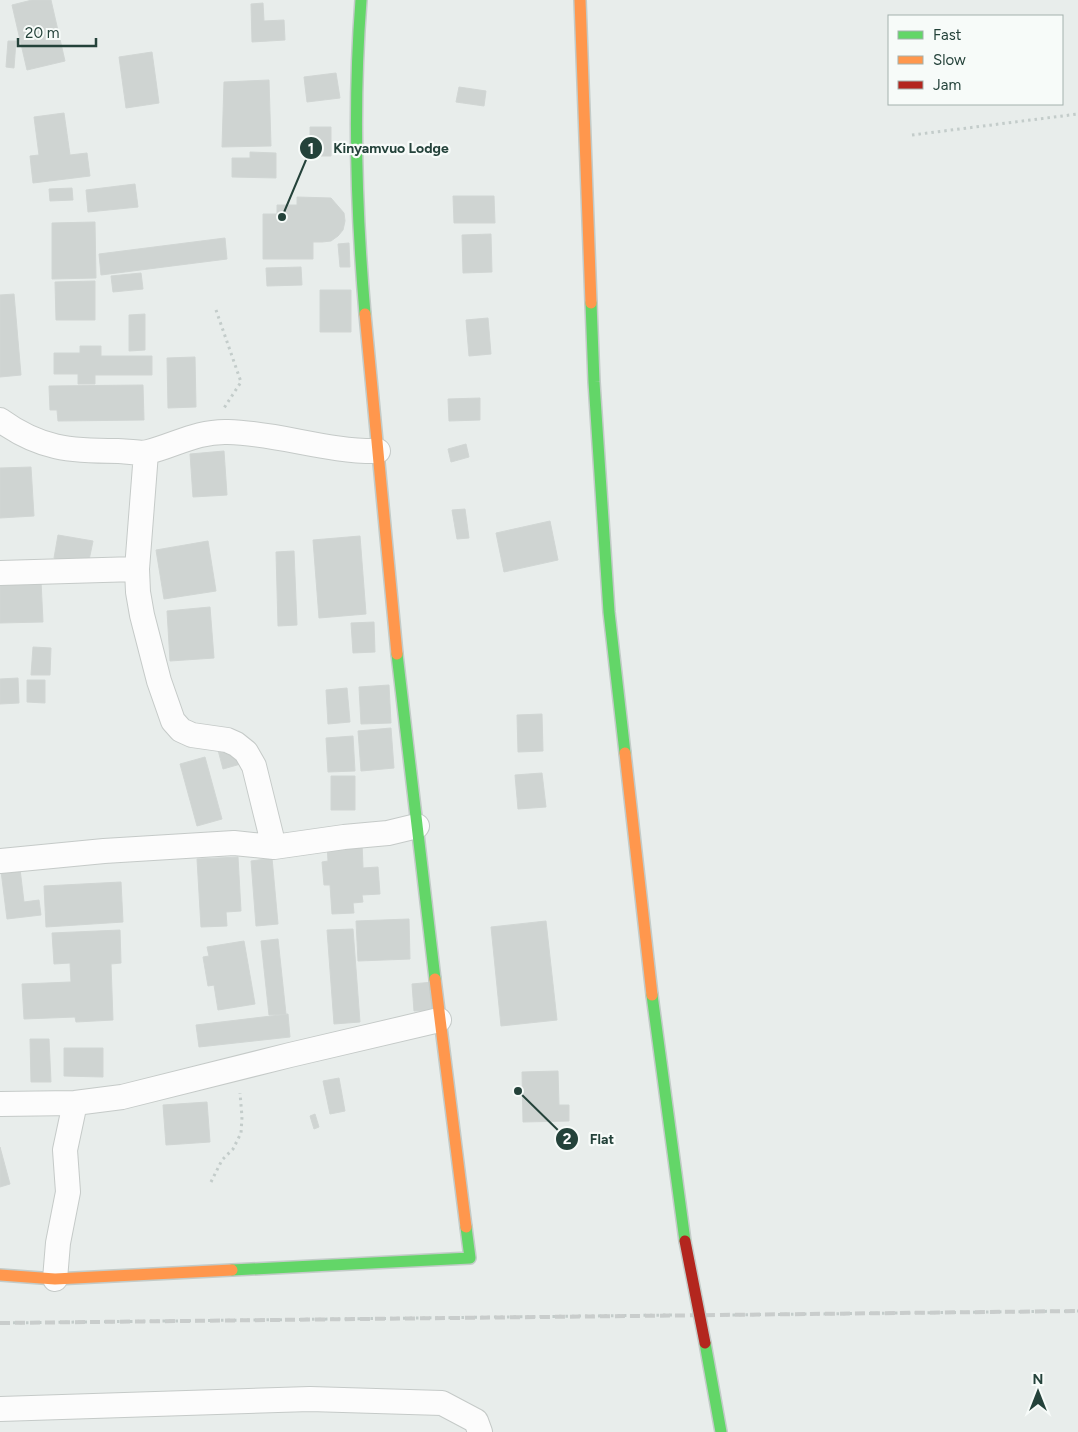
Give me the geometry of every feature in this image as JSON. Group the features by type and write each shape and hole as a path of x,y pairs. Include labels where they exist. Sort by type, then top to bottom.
{"main road":[{"path":"0,1275 54,1279 470,1258 439,1020 417,826 388,560 362,286 355,166 356,52 362,0"},
{"path":"580,0 594,382 609,612 656,1027 686,1241 721,1432"}],"street":[{"path":"0,420 25,436 48,446 78,451 146,453 192,436 210,432 253,435 358,451 378,450"},
{"path":"146,453 137,569 138,592 159,681 173,721 181,730 192,735 227,740 246,752 254,766 274,847"},
{"path":"0,573 137,569"},
{"path":"0,861 104,851 234,843 274,847 388,833 417,826"},
{"path":"0,1104 75,1103 122,1097 439,1020"},
{"path":"54,1279 58,1243 68,1192 65,1150 75,1103"},
{"path":"0,1409 310,1399 442,1404 476,1421 480,1432"}],"path":[{"path":"912,135 1078,114"},
{"path":"210,432 241,382 216,310"},
{"path":"211,1182 222,1160 233,1149 242,1133 238,1068"},
{"path":"725,1315 1078,1311"},
{"path":"0,1322 676,1315"}],"building":[{"path":"32,0 51,0 65,61 27,70 12,5"},
{"path":"263,3 264,21 284,20 285,40 252,42 251,4"},
{"path":"8,41 16,41 14,68 6,67"},
{"path":"152,52 159,103 126,108 119,57"},
{"path":"336,73 340,98 307,102 304,77"},
{"path":"269,80 271,146 222,147 224,82"},
{"path":"459,87 486,91 484,106 456,102"},
{"path":"64,113 70,155 87,153 90,176 33,183 30,156 39,155 34,117"},
{"path":"310,127 331,127 331,156 310,156"},
{"path":"250,152 276,153 276,178 232,177 232,158 250,158"},
{"path":"135,184 138,207 88,212 86,190"},
{"path":"72,188 73,200 50,201 49,189"},
{"path":"453,196 494,196 495,223 454,223"},
{"path":"297,197 331,198 344,213 343,230 331,241 313,242 313,259 263,259 263,214 277,214 277,205 297,205"},
{"path":"95,222 96,278 52,279 52,223"},
{"path":"491,234 492,272 463,273 462,235"},
{"path":"225,238 227,259 101,275 99,254"},
{"path":"349,243 350,267 340,267 338,244"},
{"path":"301,267 302,285 267,286 266,268"},
{"path":"141,273 143,289 113,292 111,276"},
{"path":"95,281 95,320 56,320 55,282"},
{"path":"320,290 351,290 351,332 320,332"},
{"path":"14,294 21,375 0,377 0,295"},
{"path":"145,314 145,350 129,351 129,315"},
{"path":"488,318 491,354 469,356 466,320"},
{"path":"80,346 101,346 101,356 152,356 152,375 95,375 95,384 78,384 78,374 54,374 54,353 80,353"},
{"path":"195,357 196,407 168,408 167,358"},
{"path":"143,385 144,420 58,421 57,410 50,410 49,386"},
{"path":"480,398 480,420 449,421 448,399"},
{"path":"466,444 469,457 451,462 448,449"},
{"path":"224,451 227,495 193,497 190,454"},
{"path":"31,467 34,516 0,518 0,468"},
{"path":"465,509 469,538 457,539 452,510"},
{"path":"550,521 558,560 504,572 496,533"},
{"path":"58,535 93,541 88,565 54,558"},
{"path":"360,536 366,614 319,618 313,540"},
{"path":"208,541 216,591 164,599 156,550"},
{"path":"294,551 297,625 278,626 276,552"},
{"path":"41,581 43,622 0,623 0,582"},
{"path":"210,607 214,658 170,661 167,611"},
{"path":"374,622 375,652 353,653 351,623"},
{"path":"33,647 51,648 50,675 31,675"},
{"path":"18,678 19,703 0,704 0,679"},
{"path":"27,680 45,680 45,703 27,702"},
{"path":"389,685 391,723 361,724 359,687"},
{"path":"347,688 350,722 328,724 326,690"},
{"path":"542,714 543,751 518,752 517,715"},
{"path":"391,728 394,768 361,771 358,731"},
{"path":"353,736 355,771 328,772 326,738"},
{"path":"239,745 244,763 223,769 218,750"},
{"path":"205,757 222,819 197,826 180,764"},
{"path":"542,773 546,807 518,809 515,775"},
{"path":"331,776 355,776 355,810 331,810"},
{"path":"362,842 363,868 378,867 380,894 362,895 363,902 353,903 354,913 332,914 330,885 324,885 322,862 328,861 327,844"},
{"path":"238,857 241,911 226,912 227,926 201,927 197,859"},
{"path":"272,858 278,924 256,926 251,861"},
{"path":"20,869 24,902 39,900 41,915 7,919 1,871"},
{"path":"121,882 123,922 46,927 44,886"},
{"path":"409,919 410,959 358,961 356,921"},
{"path":"546,921 557,1020 501,1026 491,927"},
{"path":"353,929 360,1022 334,1024 327,930"},
{"path":"120,930 121,963 111,964 113,1020 76,1022 75,1017 24,1019 22,984 71,982 70,963 54,964 52,933"},
{"path":"278,939 286,1014 269,1015 261,941"},
{"path":"244,941 255,1004 218,1010 214,985 208,986 203,957 209,956 207,947"},
{"path":"433,982 435,1010 414,1011 412,984"},
{"path":"288,1014 290,1037 199,1047 196,1025"},
{"path":"30,1039 49,1039 51,1082 31,1082"},
{"path":"64,1048 103,1048 103,1077 64,1076"},
{"path":"558,1071 559,1105 569,1105 569,1121 523,1122 522,1072"},
{"path":"339,1078 345,1111 330,1114 323,1081"},
{"path":"207,1102 210,1142 166,1145 163,1105"},
{"path":"315,1114 319,1127 314,1129 310,1116"},
{"path":"0,1147 10,1184 0,1187"}],"railway":[{"path":"0,1323 1078,1311"}],"traffic: fast":[{"path":"361,0 356,118 359,235 365,314"},
{"path":"591,303 594,382 609,612 625,753"},
{"path":"397,654 435,979"},
{"path":"652,995 685,1241"},
{"path":"232,1270 470,1258 466,1227"},
{"path":"705,1343 721,1432"}],"traffic: slow":[{"path":"580,0 591,303"},
{"path":"365,314 397,654"},
{"path":"625,753 652,995"},
{"path":"435,979 466,1227"},
{"path":"0,1275 55,1279 232,1270"}],"traffic: jam":[{"path":"685,1241 705,1343"}],"place":[{"name":"Kinyamvuo Lodge","path":"282,217"},
{"name":"Flat","path":"518,1091"}]}
